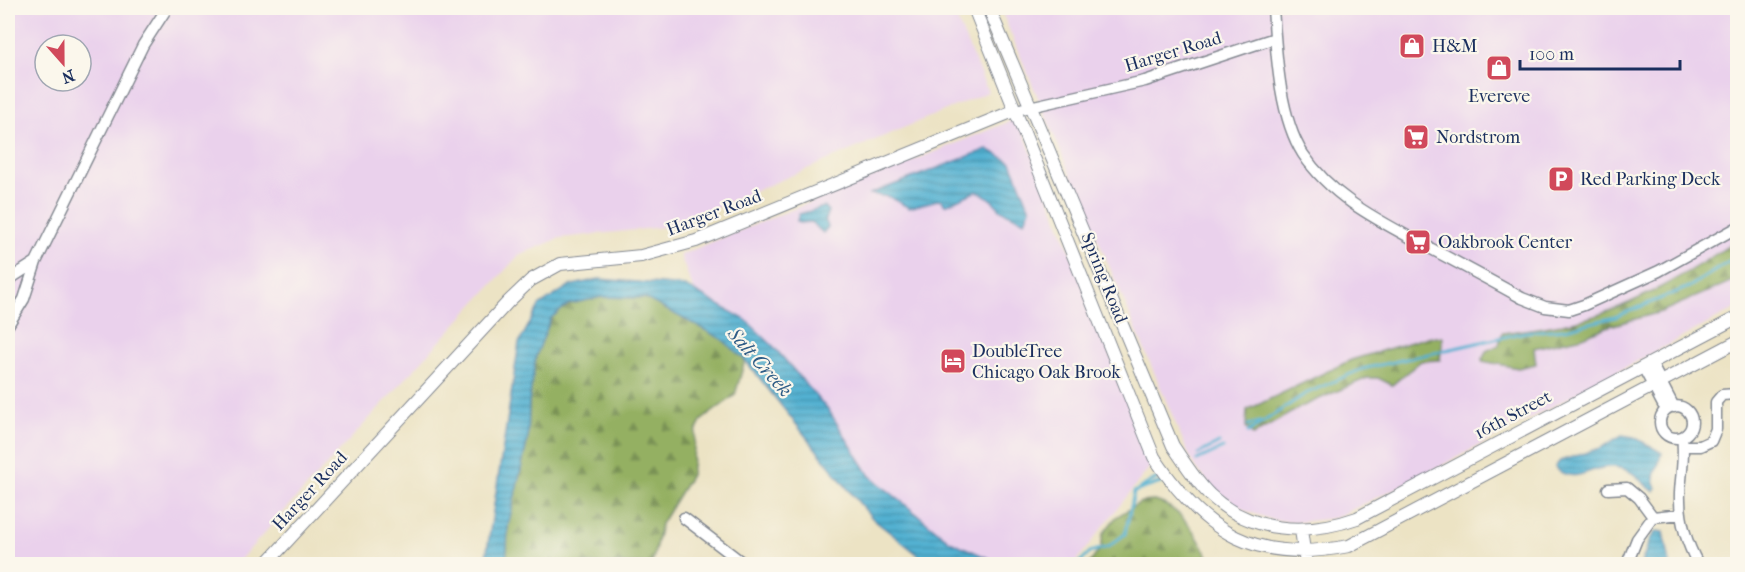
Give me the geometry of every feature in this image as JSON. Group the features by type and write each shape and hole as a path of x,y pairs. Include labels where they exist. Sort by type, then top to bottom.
{"street":[{"path":"8,325 24,299 36,262 142,45 167,8"},
{"name":"Spring Road","path":"974,8 1154,457 1193,509 1230,536 1267,549 1305,558"},
{"name":"Spring Road","path":"989,8 1173,446 1210,494 1240,516 1270,526 1301,530"},
{"path":"1273,8 1284,101 1293,132 1303,153 1336,192 1365,213 1538,304 1569,310 1584,306 1659,271 1737,227"},
{"name":"Harger Road","path":"272,562 508,302 531,280 545,271 574,261 641,256 669,250 1016,110 1145,81 1275,38"},
{"path":"8,280 36,262"},
{"name":"16th Street","path":"1301,530 1338,525 1357,518 1737,317"},
{"path":"1301,530 1305,558 1349,546 1368,538 1737,341"},
{"path":"1647,365 1669,409"},
{"path":"1698,564 1686,536 1681,514 1683,441 1691,421 1683,408 1669,409 1660,421 1662,431 1671,437 1683,441 1700,446 1712,441 1716,429 1716,402 1722,395 1736,394"},
{"path":"1608,489 1627,488 1639,498 1653,516"},
{"path":"1653,516 1681,514"},
{"path":"1627,564 1637,539 1653,516"},
{"path":"684,518 744,564"}],"shaded area":[{"path":"8,8 952,8 988,92 673,226 560,238 519,255 236,564 8,564"},
{"name":"Oakbrook Center","path":"1000,8 1737,8 1737,308 1435,469 1335,518 1300,522 1273,520 1246,511 1213,489 1192,462"},
{"path":"1018,118 1153,463 1074,564 1001,564 950,541 870,476 829,411 746,320 694,291 680,255"}],"green space":[{"path":"1737,240 1737,279 1661,312 1606,327 1583,337 1534,348 1536,364 1518,368 1482,361 1486,351 1499,345 1502,333 1570,322 1621,306 1681,276"},
{"path":"602,297 645,298 722,339 745,360 735,395 702,420 696,432 691,475 661,524 652,564 506,564 508,526 528,438 529,402 536,356 551,318 569,304"},
{"path":"1428,337 1443,337 1440,360 1421,361 1392,385 1378,378 1367,378 1301,407 1253,435 1246,427 1247,410 1351,360"},
{"path":"1154,501 1164,504 1182,517 1196,535 1212,564 1089,564 1101,548 1103,534 1116,517 1141,502"}],"water":[{"path":"987,149 1011,162 1030,209 1025,221 1001,210 990,198 977,191 945,205 941,199 909,208 890,197 870,194"},
{"path":"824,207 828,211 825,219 828,227 823,233 811,222 797,221 799,214"},
{"name":"Salt Creek","path":"599,279 685,286 746,320 773,346 829,411 870,476 950,541 1001,564 930,564 874,520 745,360 722,339 645,298 602,297 569,304 551,318 536,356 529,402 528,438 508,526 506,564 485,564 519,343 539,306 569,286"},
{"path":"1622,435 1634,437 1662,453 1654,479 1657,488 1654,491 1629,471 1615,467 1599,468 1572,475 1565,474 1555,467 1560,461 1601,448"},
{"path":"1656,531 1664,532 1670,564 1641,564 1650,539"}],"waterway":[{"path":"1248,432 1305,394 1362,369 1526,332 1565,329 1615,317 1689,287 1738,256"},
{"path":"1248,425 1260,422"},
{"path":"1198,454 1219,443"},
{"path":"1197,460 1223,448"},
{"path":"1140,488 1159,477"},
{"path":"1078,564 1090,552 1108,547 1125,534 1134,492 1163,482"}],"place":[{"name":"H&M","path":"1412,46"},
{"name":"Evereve","path":"1499,68"},
{"name":"Nordstrom","path":"1416,137"},
{"name":"Red Parking Deck","path":"1561,179"},
{"name":"Oakbrook Center","path":"1418,242"},
{"name":"DoubleTree Chicago Oak Brook","path":"953,361"}]}
